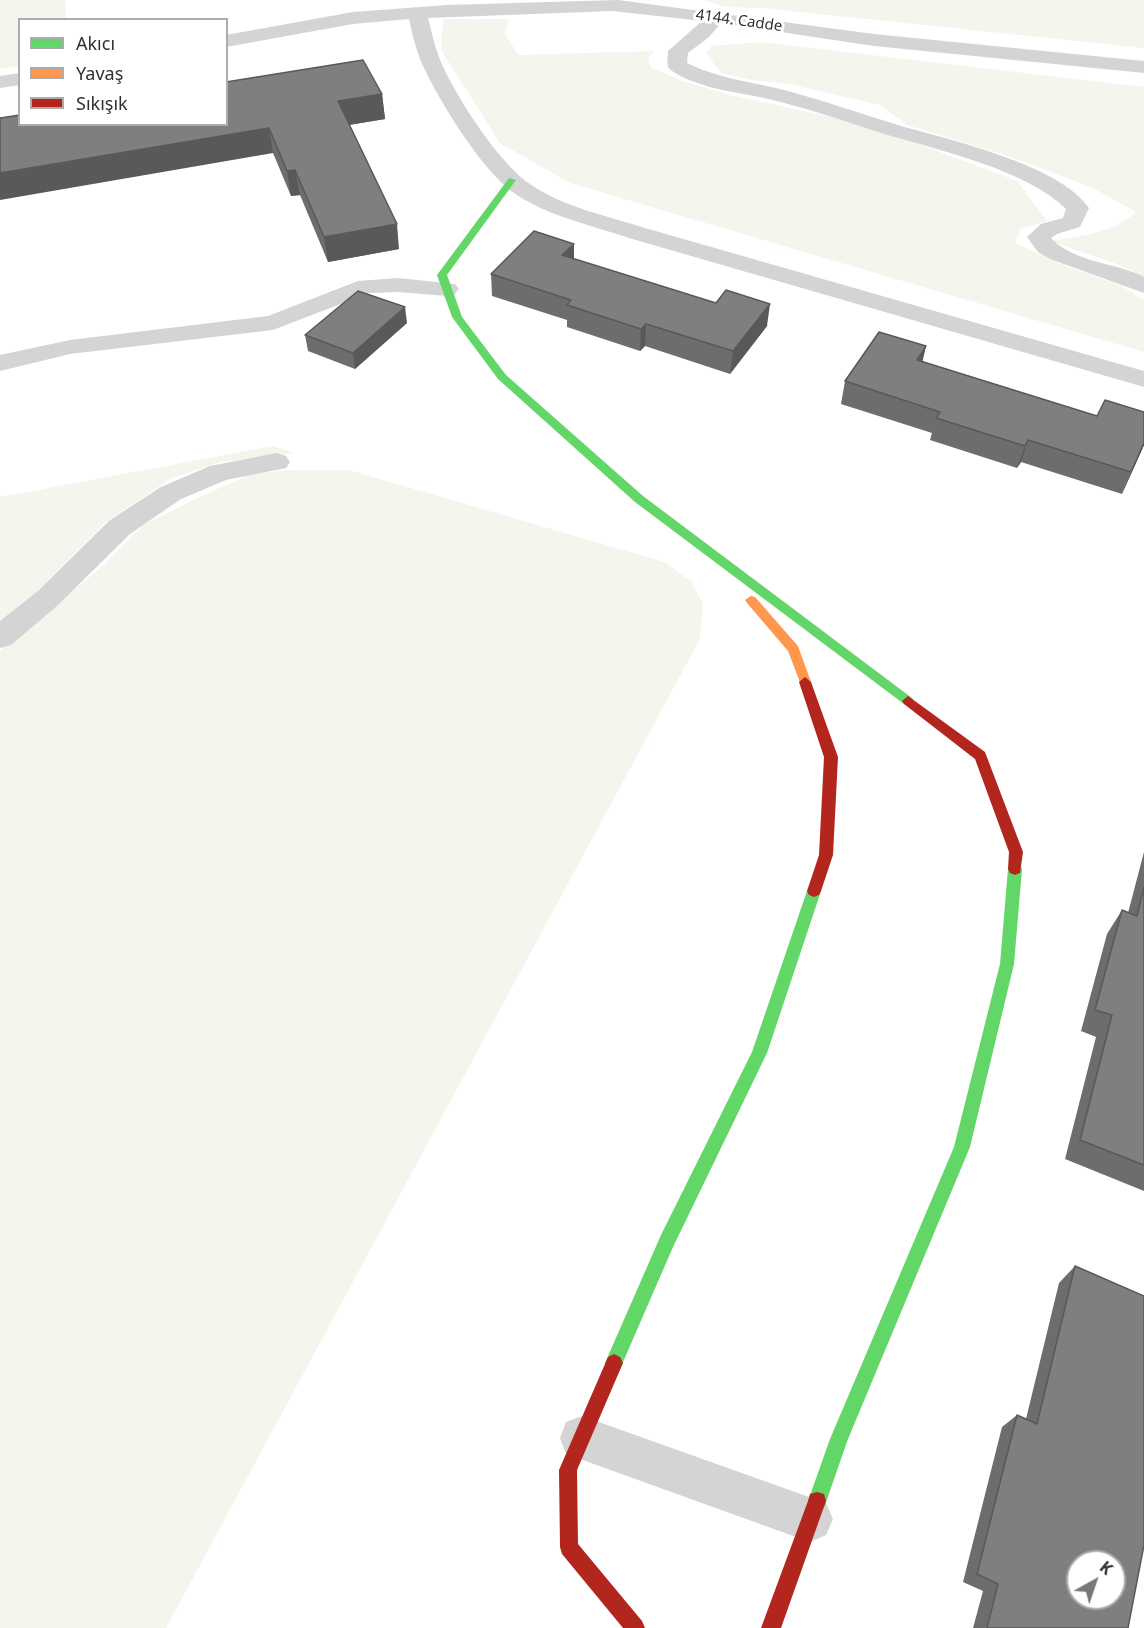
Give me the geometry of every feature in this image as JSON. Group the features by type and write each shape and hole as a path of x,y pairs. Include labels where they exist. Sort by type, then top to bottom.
{"street":[{"name":"4144. Cadde","path":"228,41 353,18 613,5 716,17 873,40 1144,67"},
{"path":"417,14 433,66 469,125 501,169 521,188 559,206 637,233 1144,379"},
{"path":"716,17 702,33 678,51 677,66 701,78 782,96 967,153 1030,175 1065,195 1078,208 1072,222 1049,230 1038,237 1044,247 1077,262 1134,279 1144,286"},
{"path":"0,82 18,79"},
{"path":"512,180 442,275 457,317 502,377 639,499 981,756 1016,852 1007,964 962,1147 839,1439 771,1628"},
{"path":"0,363 70,347 273,323 366,286 398,285 447,289"},
{"path":"0,637 48,598 120,526 171,493 220,472 277,462"},
{"path":"635,1628 569,1547 568,1470 667,1241 759,1053 826,855 831,757 794,649 711,553"},
{"path":"582,1438 810,1519"}],"shaded area":[{"path":"0,0 65,0 66,18 18,18 18,66 0,69"},
{"path":"704,0 1144,0 1144,48 762,8 724,7"},
{"path":"443,19 509,19 505,35 519,55 654,51 648,58 650,67 682,81 730,95 836,118 926,147 1017,181 1047,221 1020,229 1015,243 1065,266 1120,285 1144,300 1144,352 570,183 500,143 441,50"},
{"path":"760,42 1144,87 1144,277 1117,264 1050,241 1106,230 1136,212 1091,187 1005,155 907,125 880,105 789,84 751,80 721,73 706,53 712,46"},
{"path":"273,446 295,453 221,462 172,478 107,521 29,600 0,624 0,497"},
{"path":"287,470 349,470 664,562 691,581 703,604 700,639 166,1628 0,1628 0,651 105,564 143,525 249,475"}],"building":[{"path":"363,60 382,94 338,101 397,224 324,237 295,170 287,171 269,128 0,173 0,118 18,115 18,126 228,126 228,82"},
{"path":"534,231 574,244 562,255 716,303 726,290 770,304 733,351 646,324 641,329 567,305 571,300 491,274"},
{"path":"358,291 405,307 353,353 305,335"},
{"path":"879,332 926,346 917,360 1097,416 1105,400 1144,412 1144,443 1131,472 1028,440 1025,446 936,418 940,412 845,381"},
{"path":"1144,887 1144,1165 1080,1140 1112,1015 1095,1010 1122,910 1137,916"},
{"path":"1075,1266 1144,1296 1144,1545 1128,1628 987,1628 998,1584 977,1574 1017,1415 1037,1424"}],"traffic: fast":[{"path":"512,180 442,275 457,317 502,377 639,499 908,701"},
{"path":"817,1501 839,1439 962,1147 1007,964 1015,869"},
{"path":"614,1363 667,1241 759,1053 814,891"}],"traffic: slow":[{"path":"751,600 794,649 805,682"}],"traffic: jam":[{"path":"805,682 831,757 826,855 814,891"},
{"path":"908,701 980,756 1016,852 1015,869"},
{"path":"614,1363 568,1470 569,1547 635,1628"},
{"path":"771,1628 817,1501"}]}
